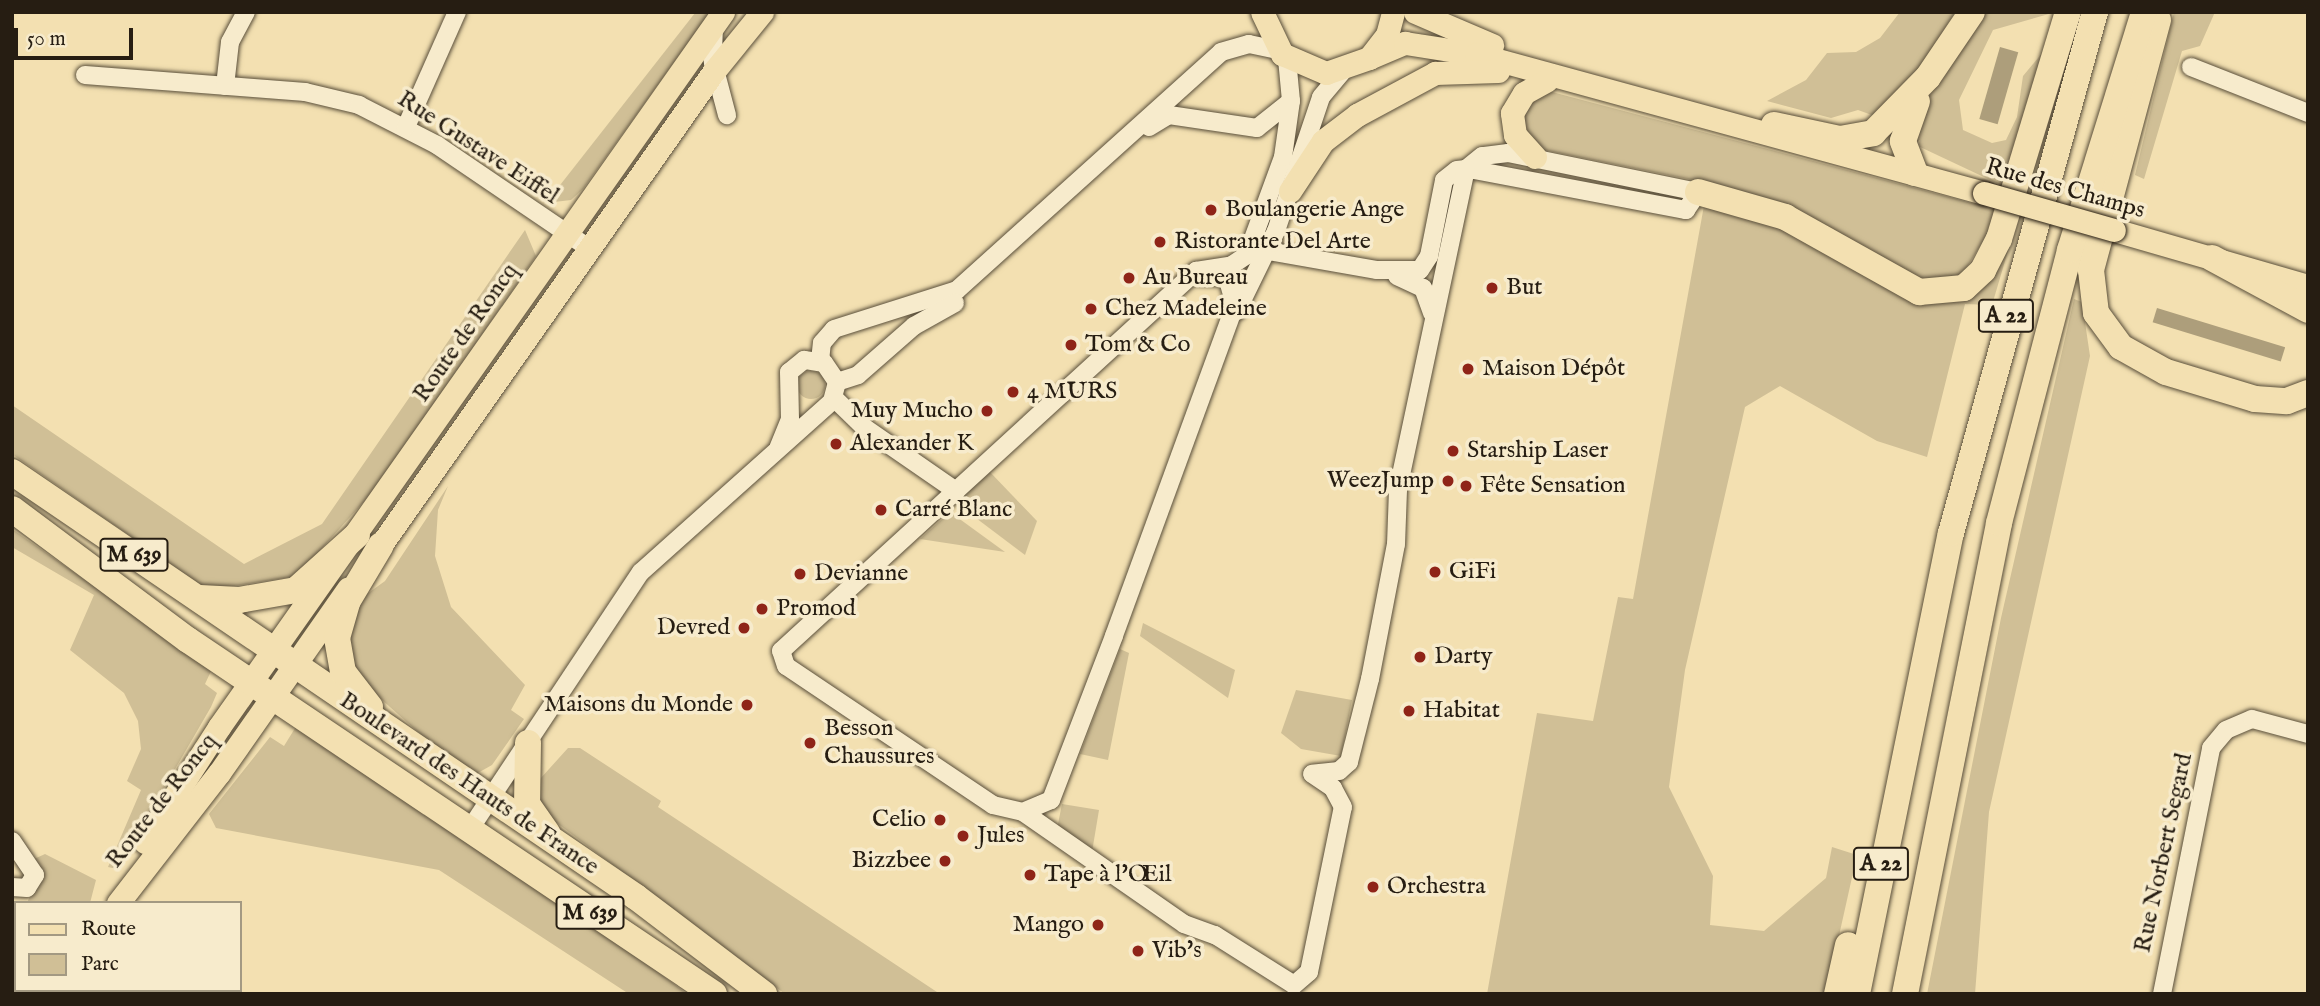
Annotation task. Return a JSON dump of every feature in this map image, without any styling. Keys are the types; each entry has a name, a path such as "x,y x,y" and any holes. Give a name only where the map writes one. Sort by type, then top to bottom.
{"highway":[{"path":"1774,125 1827,138 1867,135 1892,120 1928,77 1972,12"},
{"path":"1698,192 1786,217 1919,292 1964,288 1983,270 1999,239 2068,12"},
{"name":"A 22","path":"1857,994 1906,734 1989,378 2095,12"},
{"name":"A 22","path":"1905,994 1956,713 1999,523 2070,250 2144,12"},
{"path":"2160,12 2091,270 2096,313 2112,340 2166,372 2255,399 2287,401 2308,394"},
{"path":"1915,173 1903,141 1905,124 1928,77"},
{"path":"2212,258 2308,310"},
{"name":"Boulevard des Hauts de France","path":"12,471 199,597 273,673 468,832 714,994"},
{"name":"Boulevard des Hauts de France","path":"12,509 273,673 411,748 554,843 764,994"},
{"path":"199,597 239,600 296,590 357,535"},
{"path":"381,545 344,610 338,655 352,687 411,748"},
{"path":"1837,994 1877,811 1906,734"},
{"path":"528,743 527,804 554,843"},
{"path":"1912,994 1913,959"}],"main road":[{"name":"Route de Roncq","path":"107,901 273,673 381,545 714,71 762,12"},
{"path":"1369,58 1387,35 1393,12"},
{"name":"Rue des Champs","path":"1415,12 1508,51 1774,125 1808,143"},
{"path":"1260,16 1282,54 1310,70 1343,71"},
{"name":"Route de Roncq","path":"119,901 273,673 357,535 719,17"},
{"name":"Rue des Champs","path":"1343,71 1369,58 1413,43 1595,86 1808,143 2308,286"},
{"path":"1290,191 1330,134 1426,77 1478,69 1595,86"},
{"path":"1535,157 1515,135 1513,113 1524,93 1547,80"}],"street":[{"path":"225,86 230,42 246,12"},
{"path":"406,127 457,12"},
{"path":"719,17 714,71 727,115"},
{"path":"956,491 865,428 830,396 820,361 822,343 834,329 957,290 1221,52 1249,44 1282,54 1292,102 1279,172 1252,248 1238,263 1200,267 956,491 806,622 780,656 786,666 978,798 1024,812 1184,924 1215,935 1294,985 1309,972 1343,807 1333,788 1312,774 1339,771 1349,762 1396,544 1396,502 1432,314 1466,169"},
{"path":"2191,67 2308,113"},
{"path":"1227,330 1268,251 1321,97 1343,71"},
{"name":"Rue Gustave Eiffel","path":"85,75 331,97 406,127 590,249"},
{"path":"790,399 805,410 830,396 914,326 954,304 1162,117 1257,128 1292,102"},
{"path":"1377,270 1423,267 1444,180 1490,153 1535,157 1698,192 1686,210 1466,169"},
{"path":"1268,251 1377,270 1419,285 1432,314"},
{"path":"1024,812 1042,808 1053,795 1227,330 1236,298 1231,280 1208,272 1191,276"},
{"path":"778,448 790,419 791,369 820,361"},
{"path":"468,832 641,572 778,448 830,396"},
{"name":"Rue Norbert Segard","path":"2162,994 2211,748 2226,730 2252,719 2308,734"},
{"path":"12,841 35,875 27,888 12,887"}],"green space":[{"path":"710,12 583,189 571,200 546,203 695,13"},
{"path":"1900,12 1955,12 1903,96 1880,118 1858,110 1831,118 1767,101 1806,80 1827,53 1856,52 1880,38"},
{"path":"1984,12 2056,12 1993,30 1959,100 1963,130 1992,143 2006,140 2017,117 2023,76 2043,52 2003,186 1918,146 1920,140 1912,144 1920,110"},
{"path":"2174,12 2215,12 2200,46 2182,51 2144,179 2135,175"},
{"path":"1552,92 1994,209 1991,228 1964,272 1944,281 1919,279 1708,183 1534,148 1522,115 1536,98"},
{"path":"1705,200 1763,215 1924,302 2008,251 1992,305 1965,304 1927,457 1877,441 1780,386 1745,407 1685,670 1669,787 1713,876 1710,925 1764,931 1826,878 1832,847 1857,855 1826,994 1487,994 1537,713 1593,721 1618,597 1633,599"},
{"path":"525,230 536,256 377,487 297,576 208,590 12,454 12,405 244,564 322,524"},
{"path":"2074,299 2082,302 2090,356 1989,812 1975,994 1927,994 2001,618"},
{"path":"811,371 821,375 825,385 821,395 811,399 801,395 797,385 801,375"},
{"path":"989,471 1037,521 1025,555 956,503"},
{"path":"448,486 438,510 435,556 451,607 525,685 511,710 524,719 492,765 476,774 453,763 354,675 347,622 356,602 385,581"},
{"path":"950,512 1005,552 920,539"},
{"path":"12,529 212,669 205,684 217,693 211,707 117,869 108,867 141,790 127,781 141,749 138,721 124,693 70,650 94,595 12,547"},
{"path":"1143,623 1235,670 1228,698 1140,636"},
{"path":"1120,649 1129,653 1108,760 1080,754"},
{"path":"1296,690 1352,700 1341,756 1301,749 1281,733"},
{"path":"297,725 687,994 629,994 439,870 216,828 209,814 270,737 284,746"},
{"path":"568,748 580,748 661,801 658,807 940,994 785,994 553,820 541,805 540,779"},
{"path":"1062,804 1099,810 1092,852 1057,829"},
{"path":"45,854 96,880 91,901 28,901 38,877 34,859"}],"shaded area":[{"path":"2000,47 2018,52 1998,124 1979,119"},
{"path":"2157,308 2285,347 2281,362 2153,322"}],"place":[{"name":"Boulangerie Ange","path":"1211,210"},
{"name":"Ristorante Del Arte","path":"1160,242"},
{"name":"Au Bureau","path":"1129,278"},
{"name":"But","path":"1492,288"},
{"name":"Chez Madeleine","path":"1091,309"},
{"name":"Tom & Co","path":"1071,345"},
{"name":"Maison Dépôt","path":"1468,369"},
{"name":"4 MURS","path":"1013,392"},
{"name":"Muy Mucho","path":"987,411"},
{"name":"Alexander K","path":"836,444"},
{"name":"Starship Laser","path":"1453,451"},
{"name":"WeezJump","path":"1448,481"},
{"name":"Fête Sensation","path":"1466,486"},
{"name":"Carré Blanc","path":"881,510"},
{"name":"GiFi","path":"1435,572"},
{"name":"Devianne","path":"800,574"},
{"name":"Promod","path":"762,609"},
{"name":"Devred","path":"744,628"},
{"name":"Darty","path":"1420,657"},
{"name":"Maisons du Monde","path":"747,705"},
{"name":"Habitat","path":"1409,711"},
{"name":"Besson Chaussures","path":"810,743"},
{"name":"Celio","path":"940,820"},
{"name":"Jules","path":"963,836"},
{"name":"Bizzbee","path":"945,861"},
{"name":"Tape à l'Œil","path":"1030,875"},
{"name":"Orchestra","path":"1373,887"},
{"name":"Mango","path":"1098,925"},
{"name":"Vib's","path":"1138,951"}]}
